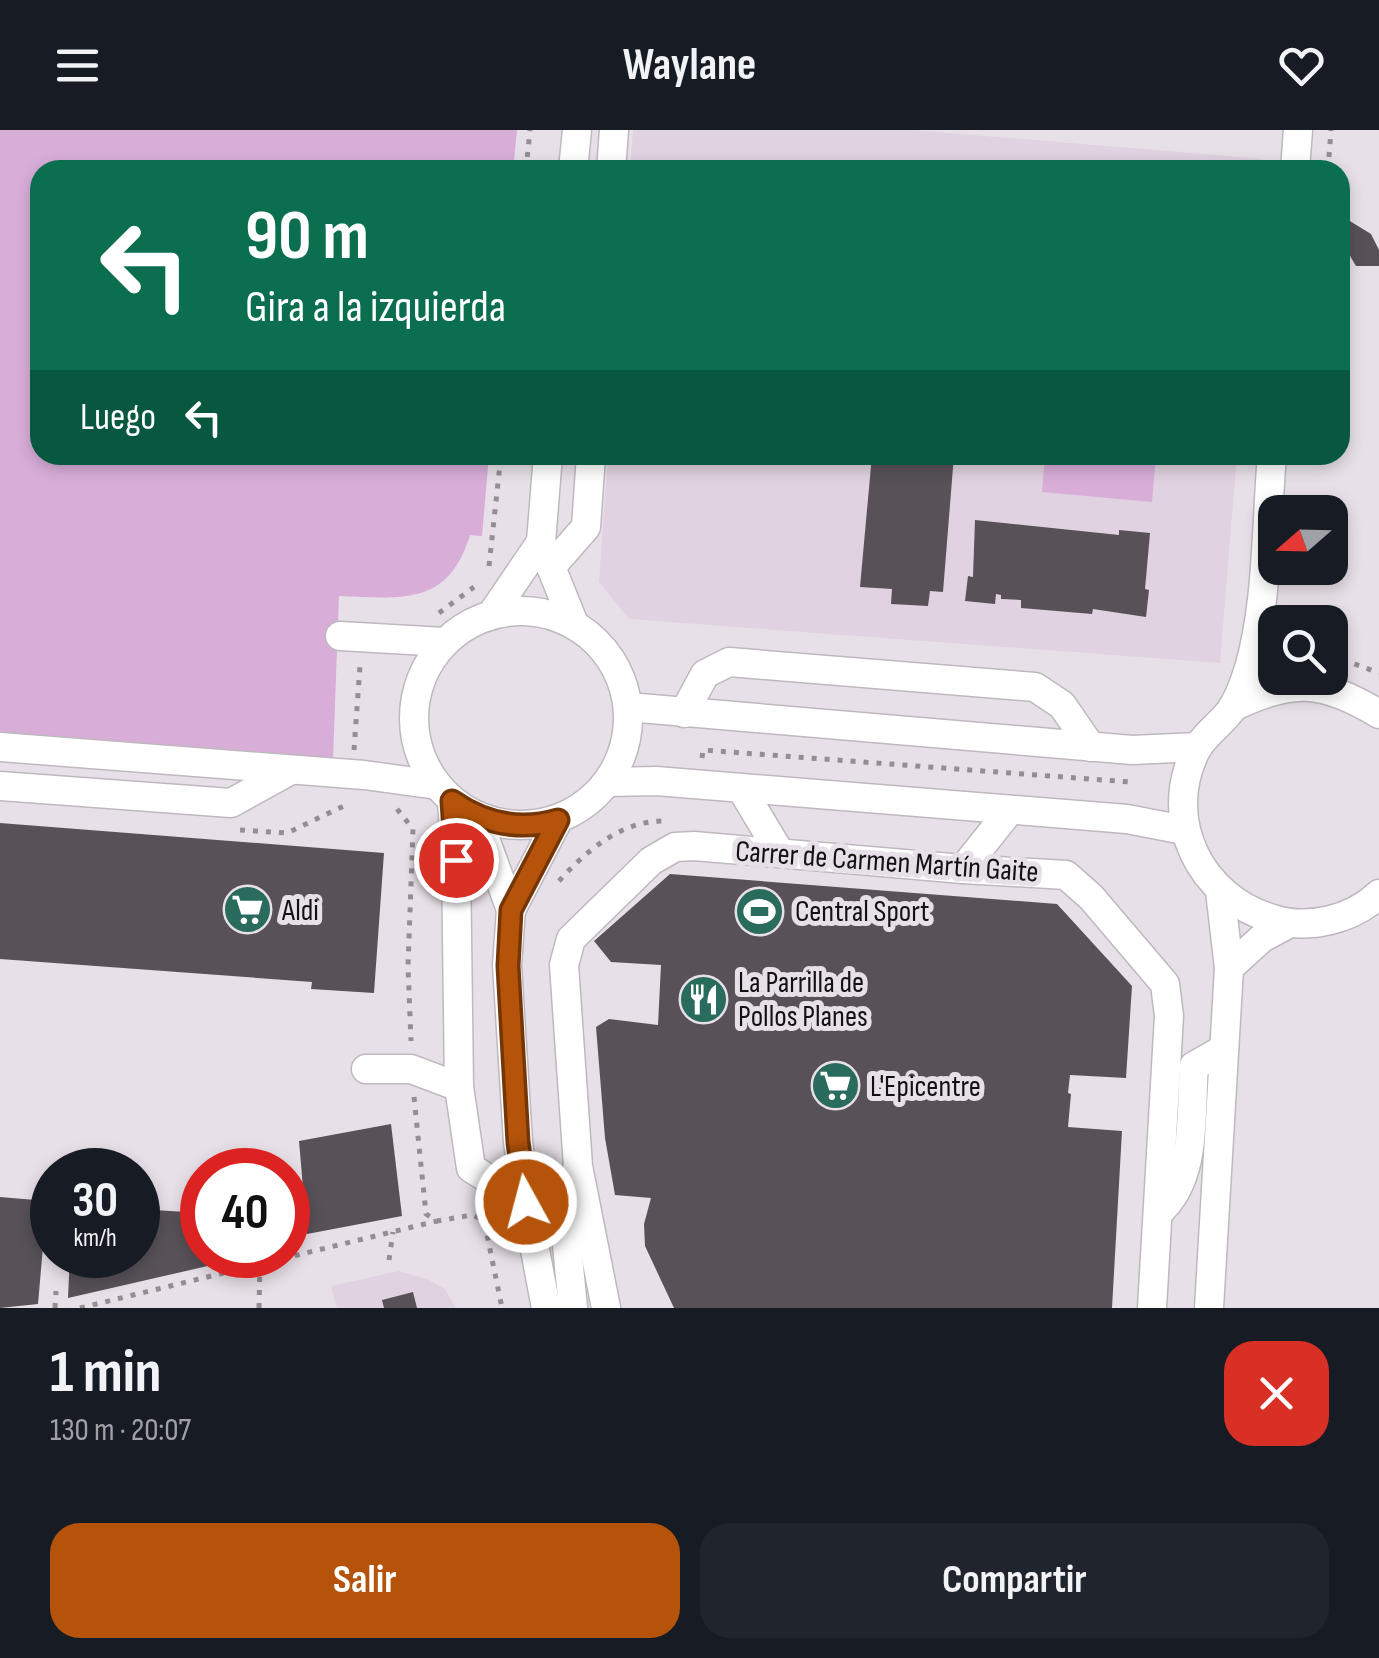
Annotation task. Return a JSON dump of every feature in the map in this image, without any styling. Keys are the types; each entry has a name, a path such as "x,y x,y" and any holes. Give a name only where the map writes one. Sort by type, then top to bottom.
{"street":[{"path":"574,160 576,130"},
{"path":"612,160 614,130"},
{"path":"1296,160 1298,130"},
{"path":"548,465 546,554 574,624"},
{"path":"492,614 546,554 586,527 590,465"},
{"path":"1260,605 1271,465"},
{"path":"534,611 574,624 608,654 619,672 628,706 627,741 620,762 609,782 582,808 558,820 512,826 477,817 445,793 424,765 415,737 418,686 430,661 444,642 466,625 492,614 534,611"},
{"path":"1258,626 1249,669 1233,707 1198,747 1186,776 1184,830 1200,867 1220,891 1251,913 1288,924 1330,922 1368,905 1379,894"},
{"path":"351,637 444,642"},
{"path":"684,713 706,674 730,662 1035,687 1062,705 1091,747"},
{"path":"1233,707 1258,695"},
{"path":"1346,695 1379,714"},
{"path":"628,706 1132,750 1198,747"},
{"path":"358,774 394,761 415,737"},
{"path":"0,747 358,774 445,793"},
{"path":"0,786 231,803 292,769"},
{"path":"609,782 741,788 1127,819 1184,830"},
{"path":"741,788 780,853"},
{"path":"445,793 460,1087 472,1168 526,1202"},
{"path":"963,870 1010,810"},
{"path":"477,817 511,910 508,966 518,1142 546,1308"},
{"path":"511,910 558,820"},
{"name":"Carrer de Carmen Martín Gaite","path":"578,1166 564,965 571,938 651,861 675,847 1066,875 1166,984 1169,1016 1152,1308"},
{"path":"1209,1308 1229,968 1220,891"},
{"path":"1229,968 1262,938 1288,924"},
{"path":"412,1068 460,1043"},
{"path":"1158,1213 1174,1199 1186,1175 1194,1066 1224,1049"},
{"path":"366,1069 412,1068 460,1087"},
{"path":"578,1166 606,1308"},
{"path":"572,1308 564,1214 578,1166"},
{"path":"599,1277 626,1308"}],"path":[{"path":"527,160 530,130"},
{"path":"1329,160 1331,130"},
{"path":"487,573 500,465"},
{"path":"424,617 440,613 476,585"},
{"path":"351,637 358,774 350,804 366,805"},
{"path":"1348,662 1379,673"},
{"path":"1127,819 1132,750"},
{"path":"382,807 398,809 414,828 408,966 412,1068 426,1214 437,1220"},
{"path":"553,894 582,855 607,839 656,821 669,822"},
{"path":"310,1252 472,1215 484,1220 502,1308"},
{"path":"389,1260 393,1232"},
{"path":"80,1308 206,1278"},
{"path":"259,1308 260,1278"},
{"path":"55,1308 56,1292"}],"shaded area":[{"path":"0,130 517,130 514,160 30,160 30,465 488,465 482,536 470,535 449,575 435,586 402,597 339,596 333,759 0,732"},
{"path":"633,130 913,130 1263,159 1263,160 631,160"},
{"path":"607,465 1236,465 1220,663 629,619 599,582"},
{"path":"1044,465 1155,465 1152,502 1042,492"},
{"path":"399,1271 445,1289 456,1308 337,1308 331,1286"}],"building":[{"path":"1350,221 1371,234 1379,250 1379,266 1356,266 1350,256"},
{"path":"871,465 953,465 943,592 930,591 928,606 891,604 892,589 860,587"},
{"path":"975,520 1119,535 1119,530 1150,533 1146,617 1093,609 1092,614 1021,608 1021,600 1001,599 996,594 995,604 965,601 968,576 973,577"},
{"name":"Aldi","path":"0,823 384,853 374,993 311,989 312,982 0,959"},
{"name":"L'Epicentre","path":"670,874 1057,904 1132,986 1126,1078 1070,1075 1068,1093 1068,1127 1122,1131 1112,1308 674,1308 645,1246 644,1224 651,1198 615,1195 605,1138 596,1027 609,1019 658,1025 661,965 611,962 594,941"},
{"path":"391,1124 402,1216 310,1233 310,1148 300,1148 299,1141"},
{"path":"0,1197 30,1200 30,1278 40,1278 38,1304 0,1308"},
{"path":"160,1210 180,1212 180,1272 160,1277"},
{"path":"69,1278 155,1278 68,1298"},
{"path":"413,1292 417,1308 384,1308 382,1300"}],"place":[{"name":"Aldi","path":"247,910"},
{"name":"Central Sport","path":"760,911"},
{"name":"La Parrilla de Pollos Planes","path":"703,999"},
{"name":"L'Epicentre","path":"835,1086"}],"route":[{"path":"456,860 452,801 477,817 512,826 558,820 511,910 508,966 518,1142 526,1202"}]}
